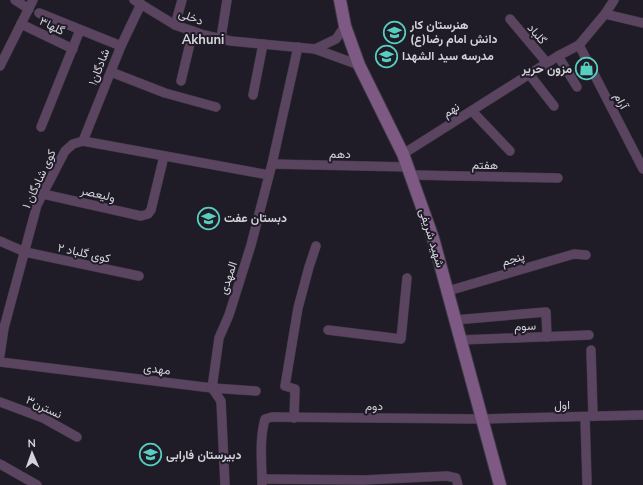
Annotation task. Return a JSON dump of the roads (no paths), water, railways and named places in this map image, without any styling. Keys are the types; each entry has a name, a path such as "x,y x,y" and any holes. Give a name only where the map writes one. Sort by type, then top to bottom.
{"main road":[{"name":"شهید شریفی","path":"340,0 345,26 359,65 403,154 433,238 500,485"}],"street":[{"path":"15,0 29,9"},
{"path":"0,66 3,52 21,24 33,0"},
{"path":"175,25 182,0"},
{"path":"221,38 228,0"},
{"path":"579,45 605,14 614,0"},
{"name":"دخلی","path":"138,2 175,25 204,35 231,41 315,49 359,65"},
{"name":"شادگان۱","path":"83,141 138,2"},
{"path":"39,13 121,46"},
{"path":"605,14 643,23"},
{"name":"گلباد","path":"510,19 547,63"},
{"name":"گلها۳","path":"21,24 72,49"},
{"path":"315,49 336,40 345,26"},
{"path":"41,126 80,30"},
{"path":"181,81 193,31"},
{"path":"253,95 263,44"},
{"name":"نهم","path":"403,154 558,56 579,45"},
{"name":"آرام","path":"579,45 643,169"},
{"name":"المهدی","path":"212,388 219,338 229,315 251,244 272,164 298,47"},
{"path":"558,56 577,87"},
{"path":"110,72 165,93 216,107"},
{"path":"529,74 554,106"},
{"path":"472,110 510,151"},
{"path":"83,141 269,175"},
{"name":"کوی شادگان ۱","path":"0,355 2,327 25,252 37,205 65,151 73,144 83,141"},
{"name":"ولیعصر","path":"43,194 142,216 148,214 152,210 164,156"},
{"name":"دهم","path":"272,164 410,171"},
{"name":"هفتم","path":"410,171 558,178"},
{"name":"کوی گلباد ۲","path":"0,241 25,252 139,276"},
{"path":"294,418 295,389 285,386 298,308 316,246"},
{"name":"پنجم","path":"448,291 574,254 586,255"},
{"path":"328,330 401,339 407,278"},
{"path":"455,320 546,312 547,337"},
{"name":"سوم","path":"461,340 589,335"},
{"path":"587,483 591,350"},
{"name":"مهدی","path":"0,362 212,388 256,391"},
{"path":"212,388 221,401 225,485"},
{"name":"نسترن۳","path":"0,402 42,418 77,437"},
{"name":"اول","path":"482,419 643,415"},
{"name":"دوم","path":"262,482 261,446 265,419 272,417 482,419"},
{"path":"0,464 37,485"},
{"path":"262,482 364,482 447,476 456,478 458,485"}],"place":[{"name":"هنرستان کار دانش امام رضا(ع)","path":"395,32"},
{"name":"مدرسه سید الشهدا","path":"387,56"},
{"name":"مزون حریر","path":"587,69"},
{"name":"دبستان عفت","path":"209,218"},
{"name":"دبیرستان فارابی","path":"151,455"}],"district":[{"name":"Akhuni","path":"203,39"}]}
